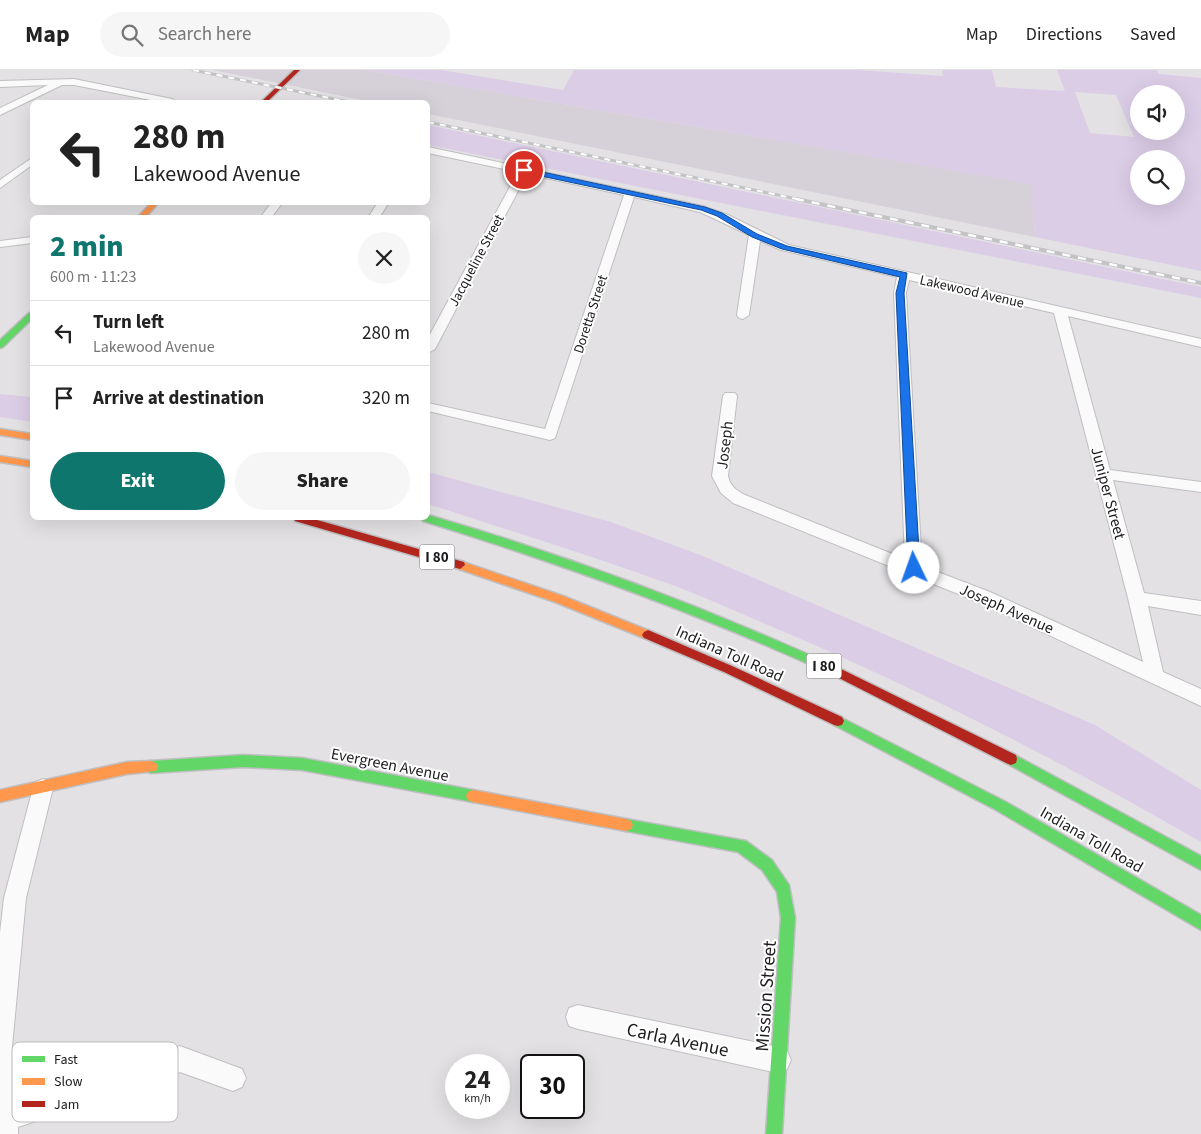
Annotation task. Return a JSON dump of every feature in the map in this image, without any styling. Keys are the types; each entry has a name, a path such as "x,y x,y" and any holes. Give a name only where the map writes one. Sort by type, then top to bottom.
{"main road":[{"path":"266,100 297,70"},
{"path":"143,215 153,205"},
{"path":"0,345 30,318"},
{"path":"0,432 30,437"},
{"path":"0,458 30,464"},
{"name":"Indiana Toll Road","path":"430,519 506,541 589,569 685,605 776,644 981,742 1097,804 1201,863"},
{"name":"Indiana Toll Road","path":"306,520 413,549 573,604 760,683 855,729 971,789 1201,923"},
{"name":"Evergreen Avenue","path":"0,796 127,768 243,761 302,764 740,846 767,865"},
{"name":"Mission Street","path":"767,865 784,890 788,918 774,1134"}],"street":[{"path":"0,112 63,82"},
{"path":"0,84 63,82 146,100"},
{"name":"Lakewood Avenue","path":"430,150 703,208 720,214 754,235 785,248 1201,343"},
{"path":"0,185 30,162"},
{"name":"Jacqueline Street","path":"430,346 524,170"},
{"name":"Doretta Street","path":"430,407 550,435 630,192"},
{"path":"267,215 276,205"},
{"path":"743,316 754,235"},
{"path":"0,244 30,240"},
{"path":"904,275 900,293 914,568"},
{"name":"Juniper Street","path":"1060,311 1137,598 1155,676"},
{"name":"Joseph","path":"727,492 721,484 720,476 730,396"},
{"path":"1104,474 1201,486"},
{"name":"Joseph Avenue","path":"727,492 739,499 1002,605 1201,698"},
{"path":"1137,598 1201,608"},
{"path":"6,1126 0,1047 15,898 43,788"},
{"name":"Carla Avenue","path":"578,1017 778,1060"},
{"path":"178,1060 233,1078"}],"shaded area":[{"path":"213,70 365,70 1032,184 1035,237 430,114 430,100 362,100"},
{"path":"365,70 441,70 563,90 574,70 858,70 943,76 942,70 992,70 996,87 1065,91 1057,70 1157,70 1159,74 1201,78 1201,271 1035,237 1031,184"},
{"path":"430,125 1201,287 1201,298 430,145"},
{"path":"0,394 30,397 30,422 0,417"},
{"path":"430,473 611,522 703,556 1095,725 1201,790 1201,842 1042,754 879,674 678,587 430,505"}],"railway":[{"path":"193,70 339,100"},
{"path":"430,122 802,200"},
{"path":"796,199 1201,283"}],"traffic: fast":[{"path":"0,345 30,317"},
{"path":"430,519 585,569 637,588 740,629 841,674"},
{"path":"838,721 1001,806 1201,923"},
{"path":"1011,759 1201,863"},
{"path":"151,767 243,761 302,764 473,796"},
{"path":"626,825 741,846 767,865 784,890 788,918 774,1134"}],"traffic: slow":[{"path":"143,215 153,205"},
{"path":"0,432 30,437"},
{"path":"0,459 30,464"},
{"path":"460,565 559,599 648,635"},
{"path":"0,796 127,768 151,767"},
{"path":"473,796 626,825"}],"traffic: jam":[{"path":"266,100 297,70"},
{"path":"306,520 460,565"},
{"path":"648,635 728,669 838,721"},
{"path":"841,674 1011,759"}],"route":[{"path":"524,170 703,208 720,214 768,242 785,248 904,275 900,293 914,568"}]}
